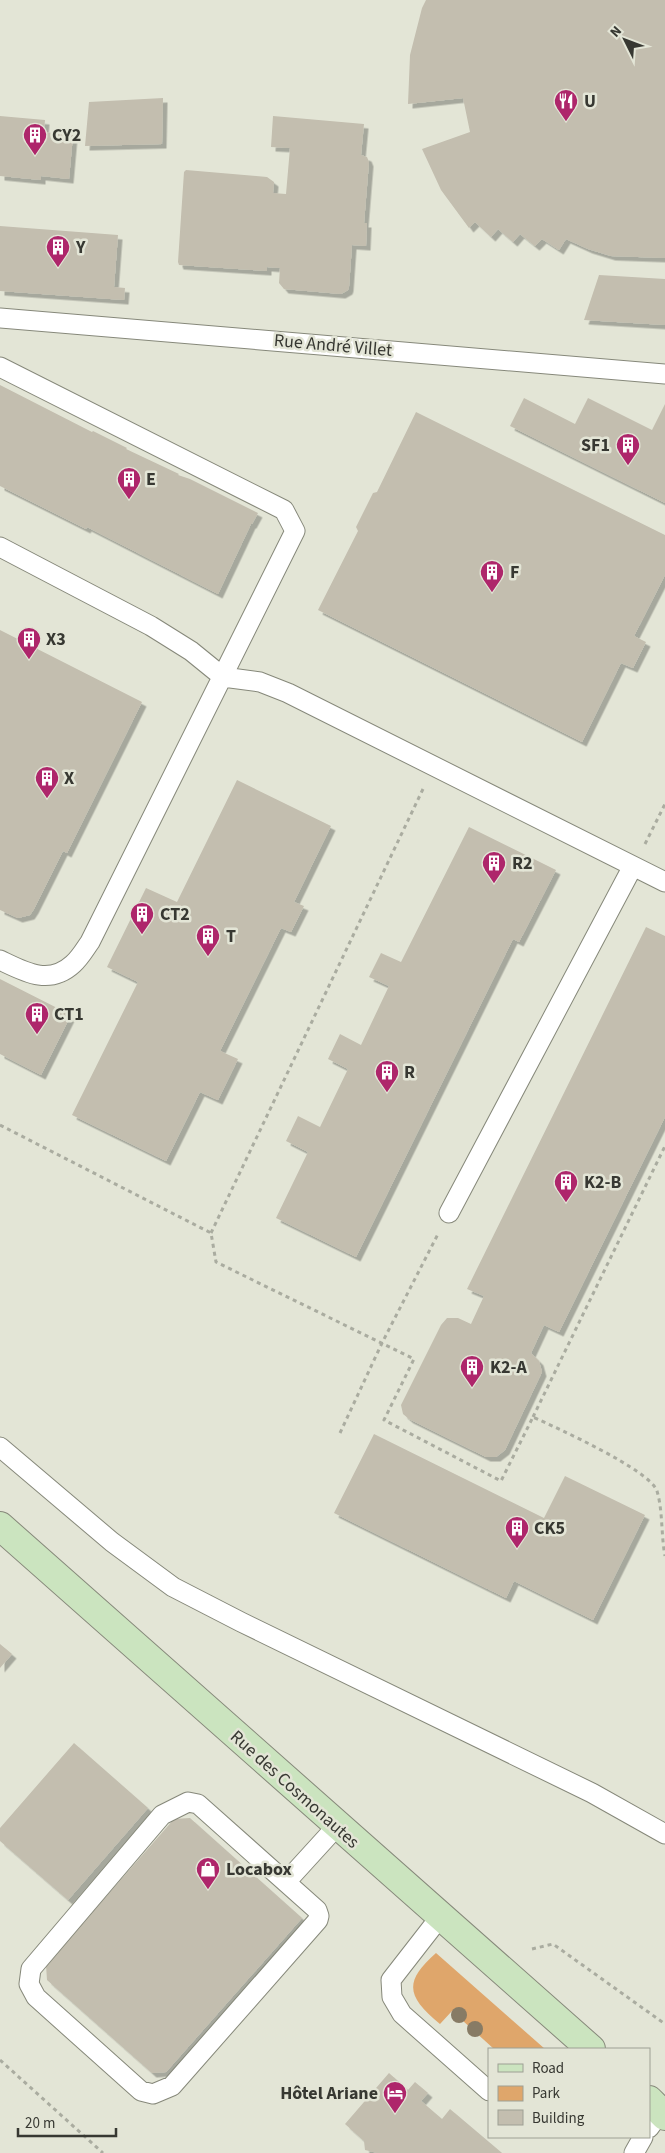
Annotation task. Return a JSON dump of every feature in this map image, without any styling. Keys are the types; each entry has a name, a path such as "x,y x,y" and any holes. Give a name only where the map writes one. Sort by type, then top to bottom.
{"main road":[{"name":"Rue des Cosmonautes","path":"0,1526 590,2048"}],"lane":[{"name":"Rue André Villet","path":"0,318 665,374"},
{"path":"0,367 284,510 295,531 90,942 74,964 55,976 30,975 0,960"},
{"path":"0,547 151,626 191,650 222,677 260,682 288,693 665,882"},
{"path":"449,1213 634,866"},
{"path":"0,1447 112,1542 173,1587 592,1793 665,1834"},
{"path":"188,1802 198,1804 286,1882 317,1910 318,1920 172,2086 164,2091 153,2094 142,2091 36,1997 28,1984 30,1969 162,1815 175,1807 188,1802"},
{"path":"286,1882 337,1826"},
{"path":"440,1917 391,1980 392,1997 402,2014 488,2090"},
{"path":"634,2153 642,2138"}],"path":[{"path":"434,765 212,1233 216,1262 414,1359 384,1420 502,1481 665,1146"},
{"path":"634,866 665,804"},
{"path":"0,1125 212,1233"},
{"path":"340,1433 382,1343 449,1213"},
{"path":"533,1417 593,1446 652,1482 657,1492 665,1556"},
{"path":"532,1949 553,1944 665,2024"},
{"path":"0,2060 103,2153"}],"green space":[{"path":"436,1953 544,2048 493,2048 452,2011 440,2024 421,2006 413,1989 414,1981 425,1963"}],"building":[{"name":"U","path":"426,0 665,0 665,258 611,256 588,249 566,239 559,250 542,239 535,246 520,234 513,242 498,229 491,237 475,222 469,228 441,190 422,149 470,132 463,98 408,104 410,55 422,8"},
{"path":"163,98 162,144 85,146 89,102"},
{"name":"CY2","path":"0,116 45,120 44,132 73,135 69,179 41,176 41,180 0,176"},
{"path":"273,116 364,124 361,155 367,157 369,162 364,223 367,223 366,246 352,245 349,287 348,290 341,294 284,289 279,283 280,268 267,267 267,271 179,265 184,172 186,170 267,177 274,182 273,193 286,194 290,148 271,147"},
{"name":"Y","path":"0,226 118,235 114,287 125,288 124,300 0,291"},
{"path":"599,275 665,279 665,325 584,320"},
{"name":"E","path":"0,385 178,475 190,479 258,513 218,594 87,527 86,529 0,486"},
{"name":"SF1","path":"524,398 575,424 588,398 652,430 665,404 665,503 510,426"},
{"name":"F","path":"416,412 665,535 665,575 634,636 646,642 633,668 621,663 582,742 318,610 358,531 356,527 373,493 377,492"},
{"name":"X","path":"0,630 142,702 67,853 63,851 30,915 18,918 0,910"},
{"name":"T","path":"237,780 331,826 294,902 304,906 291,932 281,928 220,1051 238,1059 218,1100 200,1092 166,1161 72,1115 138,982 107,967 146,888 177,902"},
{"name":"R","path":"469,827 556,870 519,942 513,939 356,1257 276,1218 308,1152 286,1141 298,1116 320,1127 348,1069 328,1059 340,1034 361,1045 389,986 369,977 381,953 401,962"},
{"name":"K2-B","path":"646,927 665,936 665,1117 559,1332 544,1325 531,1353 539,1361 542,1372 505,1450 496,1457 486,1457 409,1419 403,1414 401,1405 441,1325 447,1318 458,1318 471,1324 484,1296 467,1289"},
{"name":"CT1","path":"0,979 71,1015 41,1075 0,1054"},
{"name":"CK5","path":"374,1434 544,1518 565,1476 645,1515 593,1620 514,1581 506,1598 334,1513"},
{"path":"0,1644 12,1654 0,1668"},
{"path":"74,1743 148,1808 68,1900 0,1841 0,1828"},
{"path":"190,1818 302,1918 166,2072 152,2073 47,1980 46,1965 174,1819"},
{"name":"Hôtel Ariane","path":"389,2073 408,2090 415,2082 428,2093 421,2101 442,2119 450,2109 502,2153 378,2153 365,2150 364,2141 345,2124"}],"place":[{"name":"U","path":"566,122"},
{"name":"CY2","path":"35,156"},
{"name":"Y","path":"58,268"},
{"name":"SF1","path":"628,466"},
{"name":"E","path":"129,500"},
{"name":"F","path":"492,593"},
{"name":"X3","path":"29,660"},
{"name":"X","path":"47,799"},
{"name":"R2","path":"494,884"},
{"name":"CT2","path":"142,935"},
{"name":"T","path":"208,957"},
{"name":"CT1","path":"37,1035"},
{"name":"R","path":"387,1093"},
{"name":"K2-B","path":"566,1203"},
{"name":"K2-A","path":"472,1388"},
{"name":"CK5","path":"517,1549"},
{"name":"Locabox","path":"208,1890"},
{"name":"Hôtel Ariane","path":"395,2114"}]}
